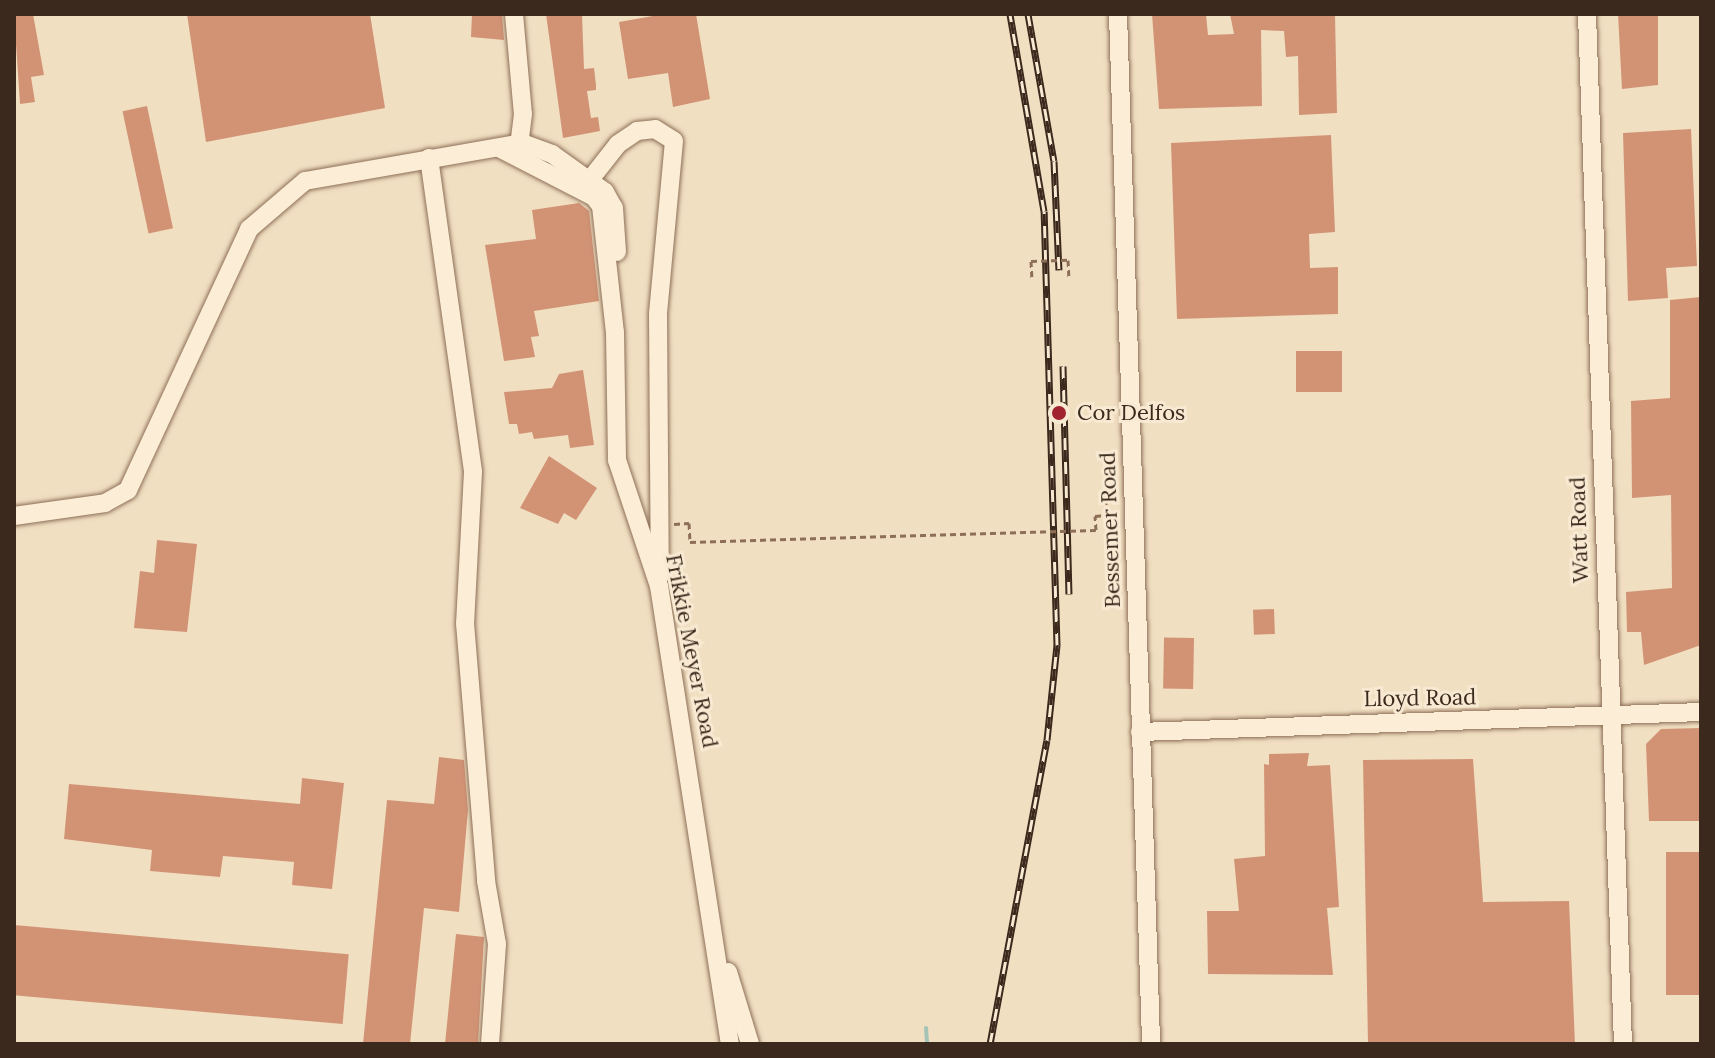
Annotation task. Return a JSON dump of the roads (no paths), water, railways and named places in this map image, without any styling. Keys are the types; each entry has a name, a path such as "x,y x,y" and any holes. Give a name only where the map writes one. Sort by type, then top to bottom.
{"street":[{"path":"514,14 519,150"},
{"name":"Bessemer Road","path":"1118,14 1151,1044"},
{"name":"Watt Road","path":"1587,14 1609,717 1623,1044"},
{"path":"14,516 105,503 128,490 249,229 281,198 305,181 499,148 519,150 586,185 618,144 637,131 655,129 674,141 658,314 663,548 659,586"},
{"path":"429,158 473,472 464,611 486,881 497,944 490,1044"},
{"name":"Frikkie Meyer Road","path":"586,185 601,206 615,332 617,460 659,586 717,935 730,1044"},
{"name":"Lloyd Road","path":"1140,732 1701,712"},
{"name":"Frikkie Meyer Road","path":"717,935 750,1044"}],"waterway":[{"path":"926,1028 927,1044"}],"railway":[{"path":"990,1044 1047,740 1057,645 1044,211 1010,14"},
{"path":"1028,14 1054,161 1059,270"},
{"path":"1063,366 1069,594"}],"place":[{"name":"Cor Delfos","path":"1059,413"}]}
